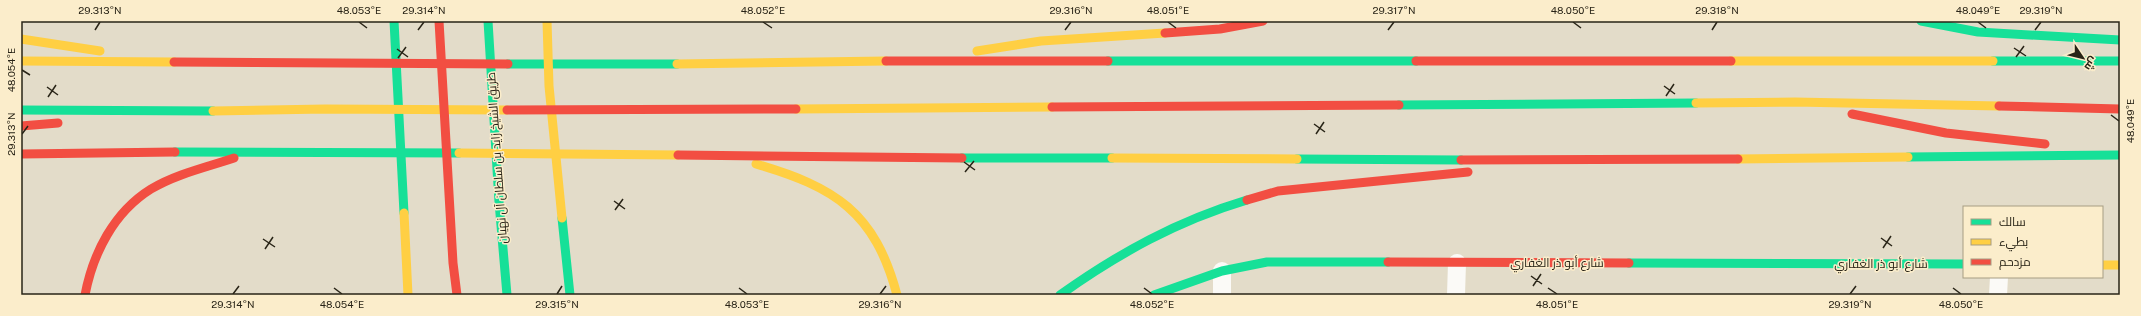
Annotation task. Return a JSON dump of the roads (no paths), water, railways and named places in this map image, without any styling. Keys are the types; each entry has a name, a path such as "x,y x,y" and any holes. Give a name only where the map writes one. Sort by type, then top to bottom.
{"main road":[{"path":"394,21 408,295"},
{"path":"439,21 453,263 457,295"},
{"name":"طريق الشيخ زايد بن سلطان آل نهيان","path":"488,21 498,202 507,295"},
{"path":"547,21 549,86 570,295"},
{"path":"907,61 1041,41 1202,31 1264,21"},
{"path":"1922,21 1978,32 2120,40"},
{"path":"21,39 49,42 152,61"},
{"path":"21,61 635,65 907,61 2120,60"},
{"path":"1795,102 1946,133 2120,153"},
{"path":"21,110 181,112 325,109 629,110 1795,102 2120,109"},
{"path":"89,120 181,112"},
{"path":"21,126 67,122"},
{"path":"21,154 253,151 626,156 714,154 820,157 1587,160 2120,153"},
{"path":"85,295 98,252 112,229 140,199 167,181 253,151"},
{"path":"714,154 799,176 813,182 841,201 863,222 878,243 890,270 897,295"},
{"path":"1492,170 1587,160"},
{"path":"1060,295 1101,266 1159,233 1210,211 1278,191 1476,171"},
{"name":"شارع أبو ذر الغفاري","path":"1154,295 1222,271 1267,262 1963,264"},
{"path":"2103,265 2120,265"},
{"path":"403,295 406,271"}],"street":[{"path":"1456,295 1457,262"},
{"path":"1222,271 1222,295"},
{"path":"1998,295 1999,278"}]}
